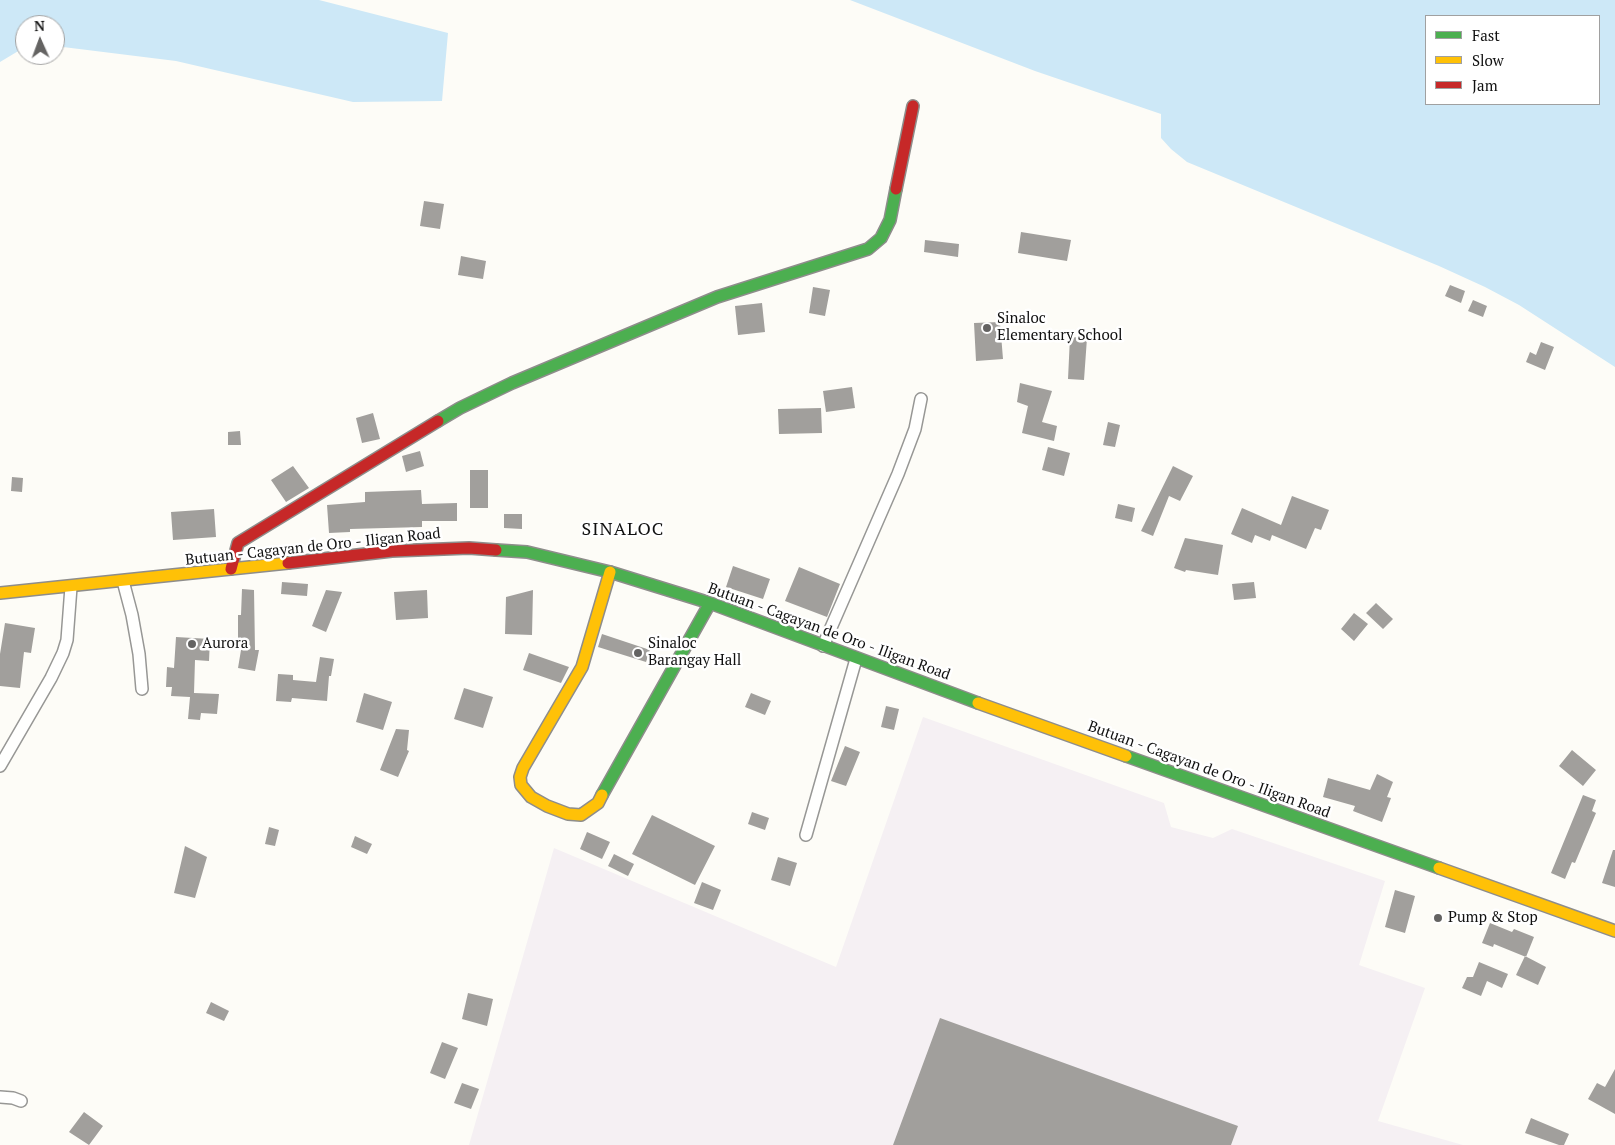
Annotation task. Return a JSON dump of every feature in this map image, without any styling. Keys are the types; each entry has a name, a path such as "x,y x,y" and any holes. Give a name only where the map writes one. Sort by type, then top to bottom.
{"main road":[{"path":"231,569 238,543 460,408 547,368 717,297 868,249 881,238 890,220 913,106"},
{"name":"Butuan - Cagayan de Oro - Iligan Road","path":"0,593 71,587 392,551 469,548 527,552 610,572 710,603 856,659 1615,931"},
{"path":"610,572 582,667 523,768 520,777 521,785 531,796 546,806 568,814 581,815 598,803 710,603"}],"street":[{"path":"823,646 898,474 915,429 922,399"},
{"path":"123,581 138,647 142,689"},
{"path":"0,766 51,678 63,652 67,640 71,587"},
{"path":"806,835 856,659"},
{"path":"0,1097 21,1101"}],"shaded area":[{"path":"923,717 1164,803 1171,827 1213,838 1232,829 1385,881 1359,965 1425,988 1378,1121 1463,1145 469,1145 554,848 836,967"}],"water":[{"path":"0,0 319,0 448,33 442,101 353,102 176,61 65,47 65,15 15,15 15,53 0,62"},
{"path":"850,0 1615,0 1615,367 1519,305 1485,287 1439,266 1187,162 1161,138 1161,114 1035,71"}],"building":[{"path":"424,201 444,204 440,229 420,226"},
{"path":"1021,232 1071,240 1067,261 1018,253"},
{"path":"925,240 959,244 958,257 924,252"},
{"path":"461,256 486,261 483,279 458,275"},
{"path":"1450,285 1465,291 1461,303 1445,296"},
{"path":"813,287 830,290 825,316 809,313"},
{"path":"1473,300 1487,306 1483,317 1468,311"},
{"path":"762,303 765,332 738,335 735,306"},
{"path":"1000,322 1003,359 976,361 974,323"},
{"path":"1070,337 1087,338 1084,380 1068,379"},
{"path":"1541,342 1554,347 1545,370 1526,362 1530,352 1536,355"},
{"path":"1020,383 1052,391 1042,422 1057,426 1054,441 1022,433 1028,406 1017,402"},
{"path":"852,387 855,408 826,412 823,391"},
{"path":"821,408 822,433 779,434 778,409"},
{"path":"373,413 380,439 362,443 356,418"},
{"path":"1108,422 1120,425 1115,447 1103,445"},
{"path":"240,431 241,445 228,445 228,432"},
{"path":"1048,447 1070,453 1064,476 1042,470"},
{"path":"420,451 424,466 406,472 402,456"},
{"path":"293,466 309,488 286,502 271,480"},
{"path":"1173,466 1193,476 1180,501 1169,496 1153,536 1141,531"},
{"path":"470,470 488,470 488,508 470,508"},
{"path":"12,477 23,478 22,492 11,491"},
{"path":"421,490 422,504 457,503 457,521 422,521 422,527 350,529 350,532 329,533 327,505 365,502 365,492"},
{"path":"1292,496 1329,510 1321,530 1315,528 1306,549 1272,535 1270,541 1255,535 1252,543 1231,534 1242,508 1281,525"},
{"path":"1118,504 1135,508 1132,522 1115,518"},
{"path":"214,509 216,537 173,540 171,512"},
{"path":"504,514 522,514 522,529 504,528"},
{"path":"1185,538 1223,545 1218,575 1186,570 1185,572 1174,568"},
{"path":"733,566 770,579 763,599 726,587"},
{"path":"799,567 840,584 827,617 785,601"},
{"path":"282,582 308,584 307,596 281,594"},
{"path":"1254,582 1256,598 1234,600 1232,584"},
{"path":"242,589 254,590 255,650 259,650 255,671 238,668 242,644 238,644 238,615 241,615"},
{"path":"326,590 342,592 326,632 312,626"},
{"path":"427,590 428,618 396,620 394,592"},
{"path":"533,590 532,635 505,634 506,597"},
{"path":"1376,603 1393,619 1383,629 1366,613"},
{"path":"1354,613 1368,624 1354,641 1341,629"},
{"path":"5,623 35,628 31,653 24,652 20,688 0,686 0,654"},
{"path":"602,634 650,650 646,662 598,647"},
{"path":"176,637 210,639 209,661 195,660 194,693 219,694 217,714 201,713 200,720 188,719 190,697 171,696 172,687 166,687 167,667 174,668"},
{"path":"529,653 569,667 561,683 523,670"},
{"path":"320,657 334,659 331,676 329,676 327,701 292,698 291,702 276,701 278,674 293,675 293,680 316,682"},
{"path":"464,688 493,697 483,728 454,719"},
{"path":"364,693 392,702 383,730 356,722"},
{"path":"751,693 771,701 765,715 745,707"},
{"path":"886,706 899,709 894,730 881,727"},
{"path":"396,729 409,730 407,750 409,751 398,777 380,770"},
{"path":"845,746 860,752 846,786 831,781"},
{"path":"1572,750 1596,770 1583,786 1559,766"},
{"path":"1377,774 1393,782 1387,797 1391,798 1382,822 1353,811 1355,806 1323,797 1328,778 1370,790"},
{"path":"1583,795 1596,800 1592,811 1596,813 1575,863 1572,862 1565,879 1551,873"},
{"path":"752,812 769,818 765,830 748,824"},
{"path":"652,815 715,846 695,885 632,854"},
{"path":"269,827 279,830 275,846 265,844"},
{"path":"587,832 610,842 602,859 580,849"},
{"path":"355,836 372,844 367,854 351,847"},
{"path":"185,846 207,857 195,898 174,893"},
{"path":"1613,850 1615,850 1615,887 1602,883"},
{"path":"614,854 634,864 628,876 608,866"},
{"path":"778,857 797,863 790,886 771,880"},
{"path":"702,882 721,890 713,910 694,903"},
{"path":"1395,890 1415,896 1405,933 1385,927"},
{"path":"1490,923 1512,932 1514,929 1534,937 1526,957 1494,944 1493,947 1482,943"},
{"path":"1525,956 1546,967 1538,985 1516,975"},
{"path":"1479,962 1508,974 1502,988 1487,981 1481,996 1462,988 1467,977 1473,977"},
{"path":"468,993 493,999 487,1026 462,1019"},
{"path":"211,1002 229,1011 224,1021 206,1013"},
{"path":"940,1018 1238,1126 1231,1145 893,1145"},
{"path":"442,1042 458,1048 445,1079 430,1073"},
{"path":"1615,1069 1615,1114 1588,1099 1597,1083 1605,1087"},
{"path":"462,1083 479,1089 471,1109 454,1103"},
{"path":"84,1112 103,1126 89,1145 69,1132"},
{"path":"1531,1118 1569,1134 1564,1145 1525,1133"}],"traffic: fast":[{"path":"438,421 460,408 512,383 717,297 868,249 881,238 890,220 896,189"},
{"path":"496,550 527,552 610,572 710,603 978,703"},
{"path":"602,795 710,603"},
{"path":"1126,756 1439,868"}],"traffic: slow":[{"path":"0,593 288,563"},
{"path":"602,795 598,803 581,815 568,814 531,797 521,785 520,777 523,768 582,667 610,572"},
{"path":"978,703 1126,756"},
{"path":"1439,868 1615,931"}],"traffic: jam":[{"path":"896,189 913,106"},
{"path":"231,569 238,543 438,421"},
{"path":"288,563 392,551 469,548 496,550"}],"place":[{"name":"Sinaloc Elementary School","path":"987,328"},
{"name":"Aurora","path":"192,644"},
{"name":"Sinaloc Barangay Hall","path":"638,653"},
{"name":"Pump & Stop","path":"1438,918"}],"district":[{"name":"SINALOC","path":"623,530"}]}
